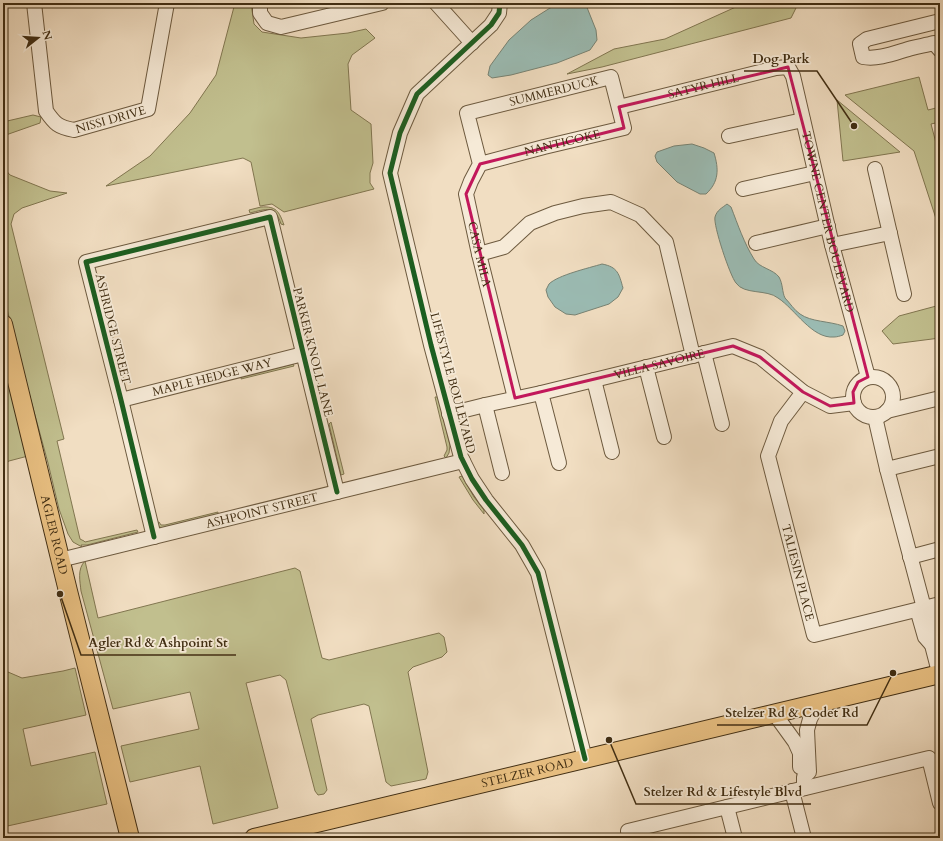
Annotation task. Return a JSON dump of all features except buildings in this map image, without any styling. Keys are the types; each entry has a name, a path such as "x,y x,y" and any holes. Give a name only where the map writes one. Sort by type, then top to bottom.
{"main road":[{"name":"AGLER ROAD","path":"3,324 60,560 130,838"},
{"name":"STELZER ROAD","path":"254,838 774,713 940,675"}],"street":[{"name":"NISSI DRIVE","path":"34,3 46,111 54,122 62,128 74,130 148,109 167,3"},
{"path":"260,3 260,13 267,23 281,27 382,3"},
{"path":"436,3 472,43"},
{"name":"LIFESTYLE BOULEVARD","path":"500,3 500,13 491,25 417,94 400,133 390,173 431,345 461,457 472,479 486,500 522,545 538,573 585,759"},
{"path":"940,21 867,39 860,44 863,57 871,58 934,43 940,50"},
{"name":"SATYR HILL","path":"619,107 776,68 788,67"},
{"name":"TOWNE CENTER BOULEVARD","path":"788,67 793,76 832,246 868,377"},
{"name":"SUMMERDUCK","path":"480,164 467,113 611,77 619,107"},
{"name":"NANTICOKE","path":"480,164 624,128 619,107"},
{"path":"729,136 803,120"},
{"name":"CASA MILA","path":"480,164 466,194 515,398"},
{"path":"875,169 904,294"},
{"path":"743,189 815,173"},
{"path":"480,254 504,247 530,223 583,206 611,202 640,215 666,242 699,354 722,424"},
{"name":"PARKER KNOLL LANE","path":"270,217 337,492"},
{"name":"ASHRIDGE STREET","path":"154,537 86,262 270,217"},
{"path":"756,243 828,226"},
{"path":"832,246 890,233"},
{"name":"VILLA SAVOIRE","path":"449,414 733,346 760,357 803,392 830,406 854,404"},
{"name":"MAPLE HEDGE WAY","path":"121,400 303,354"},
{"path":"646,367 664,437"},
{"path":"881,414 892,405 892,390 888,384 876,376 868,377 858,382 853,392 854,404 859,411 867,416 881,414 940,398"},
{"path":"594,380 612,452"},
{"name":"TALIESIN PLACE","path":"803,392 781,421 768,456 814,635 940,604"},
{"path":"541,393 558,463"},
{"path":"486,405 502,473"},
{"path":"881,414 887,469 924,608 920,616 925,637 932,645 940,675"},
{"path":"887,469 940,456"},
{"name":"ASHPOINT STREET","path":"60,560 463,461"},
{"path":"910,557 940,549"},
{"path":"800,786 809,772 808,730 810,719 818,703"},
{"path":"774,713 795,742 800,753 799,774 804,838"},
{"path":"629,834 800,786 929,758 940,803"},
{"path":"727,807 735,838"}],"highlighted area":[{"path":"788,67 868,377 858,382 853,392 854,403 830,406 803,392 760,357 733,346 515,398 466,194 480,164 624,128 619,107"}],"shaded area":[{"path":"235,3 251,3 254,24 262,32 301,38 348,33 366,29 375,38 352,55 348,64 351,110 371,124 373,163 370,173 370,183 374,189 284,212 272,204 260,206 251,162 243,158 106,186 150,156 190,113 216,75"},
{"path":"737,3 797,3 797,6 791,18 602,67 567,74 614,49 665,39 738,6"},
{"path":"919,77 928,110 940,107 940,122 931,124 940,158 940,231 914,151 845,95"},
{"path":"837,100 900,152 843,161"},
{"path":"33,115 41,117 40,123 3,136 3,122"},
{"path":"3,167 10,175 50,191 67,193 22,208 14,214 11,224 64,439 57,441 80,539 85,542 137,530 138,532 87,545 81,545 82,547 73,542 68,534 59,509 3,293"},
{"path":"261,207 270,207 276,210 284,225 281,224 279,218 273,211 261,210 250,213 249,210"},
{"path":"940,305 940,338 893,344 882,331 899,316"},
{"path":"3,346 28,456 3,464"},
{"path":"293,364 294,366 241,379 242,376"},
{"path":"435,397 438,397 450,445 449,453 446,458 444,456 447,447"},
{"path":"331,422 344,474 341,475 329,424"},
{"path":"462,476 474,497 484,510 484,514 473,500 459,477"},
{"path":"218,512 218,515 165,528 159,527 156,523 159,522 161,525 165,525"},
{"path":"85,561 98,618 295,568 300,571 322,658 329,660 439,633 444,637 447,652 442,657 413,667 408,672 428,772 426,779 391,786 386,782 369,706 364,704 318,715 311,719 327,790 324,794 318,795 315,791 286,680 280,675 246,683 278,808 213,824 200,766 130,782 121,746 199,729 190,692 113,709 81,591 80,571 82,564"},
{"path":"3,668 8,672 22,678 75,668 86,715 23,729 31,766 95,752 107,804 3,827"}],"water":[{"path":"561,3 584,3 586,5 596,30 597,40 590,50 557,63 511,75 492,78 488,75 490,66 509,40 531,20"},
{"path":"692,144 714,153 717,164 717,175 716,180 706,194 700,194 677,182 657,162 655,156 657,152 674,146"},
{"path":"727,204 731,207 750,253 756,262 779,277 785,298 804,317 843,326 845,331 843,335 834,337 818,333 778,298 773,295 744,289 736,283 722,250 715,222 717,213"},
{"path":"602,264 615,269 619,275 623,288 618,297 609,304 575,315 566,314 555,307 548,297 546,290 549,284 566,275"}],"cycle path":[{"path":"500,3 499,13 491,25 417,94 400,133 390,173 431,345 461,457 472,479 486,500 522,545 538,573 585,759"},
{"path":"154,537 86,262 270,217 337,492"}],"place":[{"name":"Dog Park","path":"854,126"},
{"name":"Agler Rd & Ashpoint St","path":"60,594"},
{"name":"Stelzer Rd & Codet Rd","path":"893,673"},
{"name":"Stelzer Rd & Lifestyle Blvd","path":"609,740"}]}
